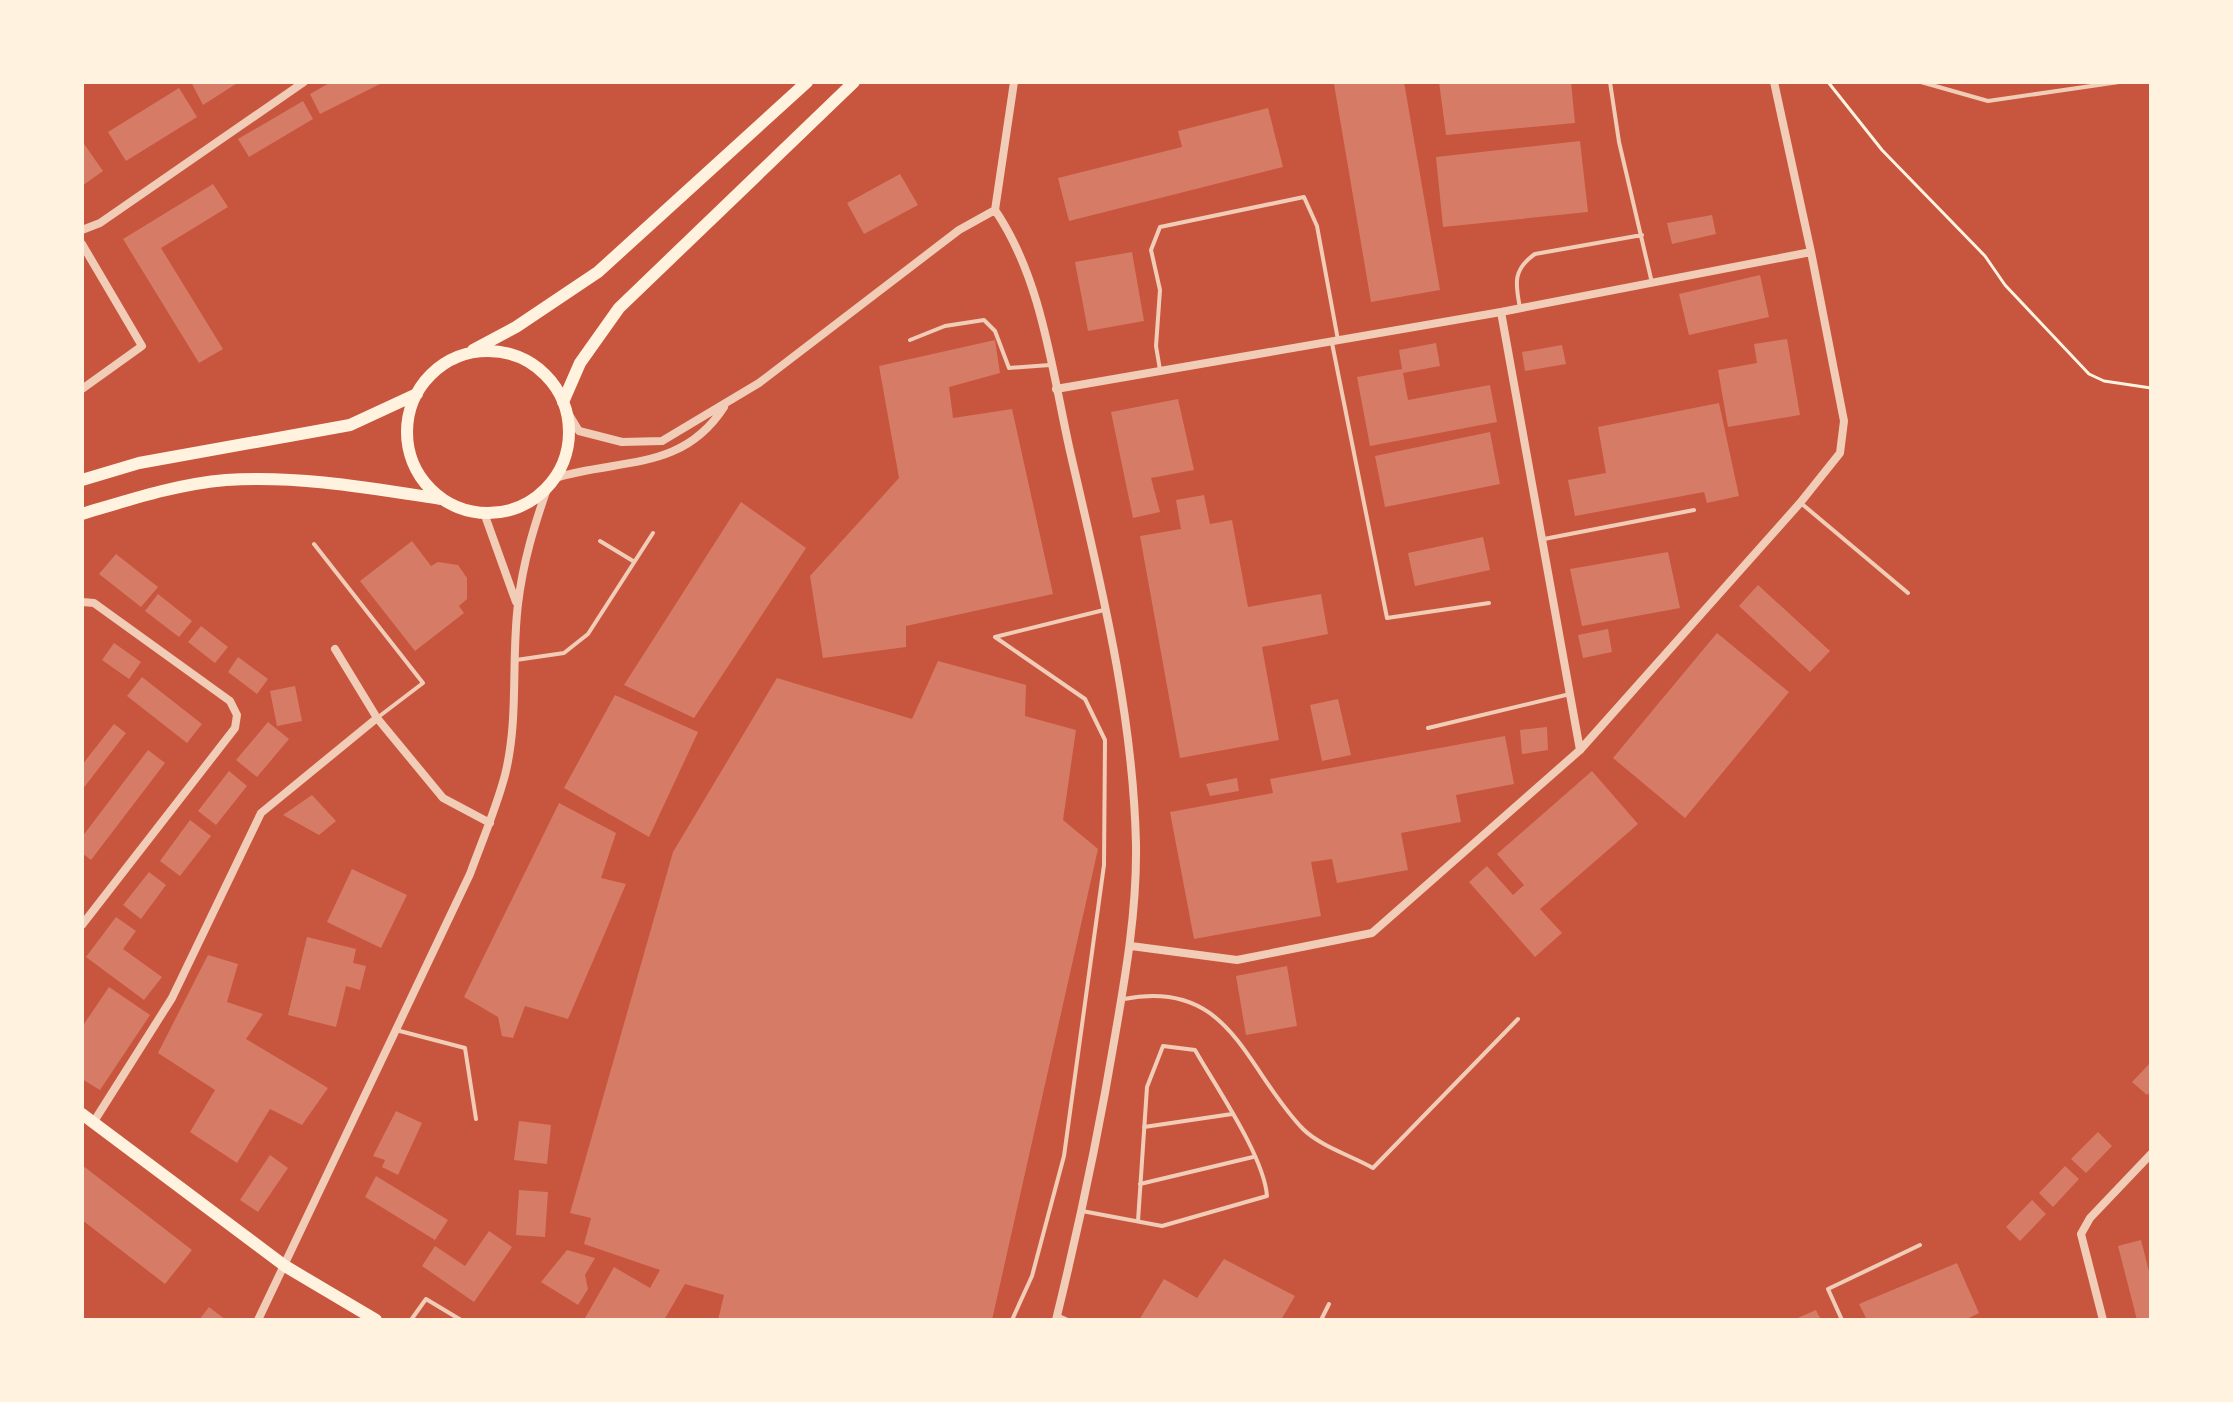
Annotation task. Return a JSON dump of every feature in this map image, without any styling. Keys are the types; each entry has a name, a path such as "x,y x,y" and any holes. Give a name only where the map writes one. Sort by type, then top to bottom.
{"highway":[{"path":"444,500 420,476 410,452 409,418 417,394 436,370 516,327 598,272 807,82"},
{"path":"82,514 186,485 225,480 337,483 444,500 484,513 516,508 552,482 568,447 564,405 580,363 619,308 854,82"},
{"path":"463,356 493,352 522,359 546,376 564,405"},
{"path":"82,480 139,463 350,425 417,394"},
{"path":"82,1114 285,1266 376,1320"}],"street":[{"path":"1014,82 995,210 1015,239 1034,298 1106,609 1130,747 1136,846 1131,946 1082,1211 1056,1317"},
{"path":"1131,946 1237,960 1372,933 1580,750 1800,503 1840,453 1844,421 1774,82"},
{"path":"82,230 100,223 300,83"},
{"path":"564,405 579,431 622,442 662,441 724,407 959,230 995,210"},
{"path":"82,244 142,346 82,389"},
{"path":"1056,389 1501,312 1811,252"},
{"path":"1501,312 1580,750"},
{"path":"258,1320 328,1166 470,874 490,823 505,774 516,660 517,607 526,546 552,482 670,455 708,432 724,407"},
{"path":"484,513 503,557 517,607"},
{"path":"82,602 94,603 230,701 237,715 235,728 82,925"},
{"path":"335,649 377,718 443,798 490,823"},
{"path":"93,1123 172,998 261,813 377,718"},
{"path":"2103,1320 2081,1234 2090,1218 2151,1154"}],"lane":[{"path":"1610,82 1619,142 1652,283"},
{"path":"1921,82 1988,101 2119,82"},
{"path":"1160,370 1156,346 1160,290 1151,250 1160,227 1304,197 1317,226 1387,618 1489,603"},
{"path":"1520,308 1515,279 1522,263 1535,254 1642,235"},
{"path":"910,340 945,326 984,320 995,331 1009,368 1050,365"},
{"path":"1800,503 1908,593"},
{"path":"1542,539 1694,510"},
{"path":"516,660 564,653 588,634 653,533"},
{"path":"600,541 633,561"},
{"path":"314,544 423,683 377,718"},
{"path":"1012,1320 1032,1276 1064,1156 1104,865 1105,740 1085,699 995,637 1106,609"},
{"path":"1428,728 1570,694"},
{"path":"1121,1000 1152,994 1192,1000 1235,1035 1305,1130 1373,1168 1518,1019"},
{"path":"396,1030 465,1048 476,1119"},
{"path":"1082,1211 1162,1226 1267,1196 1253,1157 1232,1114 1195,1050 1163,1046 1147,1087 1138,1221"},
{"path":"1144,1127 1232,1114"},
{"path":"1140,1184 1253,1157"},
{"path":"1842,1320 1828,1289 1920,1245"},
{"path":"411,1320 426,1299 461,1320"},
{"path":"1321,1320 1329,1304"},
{"path":"1056,1317 1068,1320"}],"path":[{"path":"1828,82 1882,150 1985,256 2005,285 2089,374 2104,381 2151,388"}],"building":[{"path":"191,82 239,82 203,105"},
{"path":"331,82 384,82 320,114 310,94"},
{"path":"1404,82 1440,290 1371,302 1334,84"},
{"path":"1439,82 1571,82 1575,123 1446,135"},
{"path":"179,88 197,117 126,161 108,132"},
{"path":"303,101 313,119 249,157 238,139"},
{"path":"1268,108 1283,167 1069,221 1058,178 1182,147 1178,131"},
{"path":"82,141 103,171 82,186"},
{"path":"1580,141 1588,212 1443,227 1436,157"},
{"path":"900,174 918,205 864,234 847,203"},
{"path":"213,184 228,207 161,248 223,349 199,363 123,239"},
{"path":"1712,215 1716,234 1672,244 1667,223"},
{"path":"1132,252 1144,321 1088,331 1075,262"},
{"path":"1760,275 1769,317 1689,335 1679,294"},
{"path":"1787,339 1800,415 1728,427 1718,370 1757,363 1754,344"},
{"path":"995,340 1000,373 949,387 953,418 1012,409 1053,594 906,626 906,647 823,658 810,576 899,478 879,366"},
{"path":"1436,343 1440,366 1403,373 1408,400 1490,385 1497,422 1370,446 1357,377 1402,369 1399,350"},
{"path":"1562,345 1566,364 1525,371 1522,352"},
{"path":"1178,399 1194,470 1151,478 1160,512 1133,518 1111,412"},
{"path":"1719,403 1739,496 1707,503 1704,492 1575,516 1568,480 1606,473 1598,427"},
{"path":"1490,432 1500,484 1385,507 1375,456"},
{"path":"1204,495 1210,524 1232,520 1248,607 1321,594 1328,634 1262,647 1279,740 1180,758 1140,536 1181,529 1176,500"},
{"path":"741,502 806,548 694,718 624,685"},
{"path":"1483,537 1490,570 1415,586 1408,553"},
{"path":"412,541 431,566 438,562 458,565 467,578 467,599 459,606 464,613 415,651 360,581"},
{"path":"1668,552 1680,608 1582,626 1570,569"},
{"path":"116,554 158,587 141,607 99,574"},
{"path":"1758,585 1830,651 1810,672 1739,606"},
{"path":"158,594 192,621 179,637 145,611"},
{"path":"201,626 228,647 215,663 188,642"},
{"path":"1608,629 1612,652 1583,658 1578,635"},
{"path":"1717,633 1789,692 1685,818 1613,758"},
{"path":"114,643 141,662 129,679 102,660"},
{"path":"238,657 268,679 257,694 228,672"},
{"path":"938,661 1026,685 1025,716 1076,730 1063,820 1098,849 992,1320 718,1320 724,1295 685,1284 664,1320 584,1320 614,1267 650,1288 660,1270 584,1244 591,1218 570,1213 673,852 777,678 912,719"},
{"path":"142,677 202,724 187,743 127,696"},
{"path":"295,686 302,721 277,726 270,691"},
{"path":"615,695 698,732 649,837 564,788"},
{"path":"1338,699 1351,755 1322,761 1310,705"},
{"path":"268,722 289,739 257,777 236,760"},
{"path":"114,724 126,733 82,790 82,765"},
{"path":"1547,727 1548,750 1522,754 1520,730"},
{"path":"1505,736 1514,784 1456,795 1461,822 1401,833 1408,870 1337,883 1332,859 1311,862 1321,916 1194,939 1170,812 1273,793 1270,779"},
{"path":"148,750 165,763 91,860 82,853 82,837"},
{"path":"229,771 247,786 216,825 198,811"},
{"path":"1592,771 1638,824 1540,909 1562,933 1535,957 1469,882 1487,866 1513,895 1524,885 1497,854"},
{"path":"1237,778 1239,791 1210,796 1206,784"},
{"path":"312,795 336,821 319,835 283,815"},
{"path":"559,803 616,833 601,878 626,884 568,1019 525,1006 513,1038 502,1036 498,1017 464,997"},
{"path":"190,820 211,836 180,876 160,861"},
{"path":"352,869 407,895 381,948 327,922"},
{"path":"149,872 166,885 141,919 123,905"},
{"path":"116,917 136,931 123,949 162,977 144,1000 86,957"},
{"path":"307,937 356,949 353,963 366,966 360,990 346,986 336,1027 288,1015"},
{"path":"208,955 238,964 227,1002 263,1014 246,1039 328,1088 302,1125 270,1109 237,1163 190,1132 215,1090 158,1053"},
{"path":"1287,966 1297,1026 1246,1035 1236,976"},
{"path":"109,987 150,1015 100,1090 82,1079 82,1027"},
{"path":"2151,1062 2151,1091 2147,1095 2132,1082"},
{"path":"396,1111 422,1123 398,1175 382,1167 385,1160 373,1156"},
{"path":"519,1121 551,1125 547,1164 514,1160"},
{"path":"2098,1132 2112,1146 2086,1173 2071,1159"},
{"path":"270,1155 288,1168 258,1212 240,1200"},
{"path":"82,1165 192,1250 165,1284 82,1220"},
{"path":"2065,1166 2079,1179 2053,1207 2039,1193"},
{"path":"376,1176 448,1220 435,1240 365,1197"},
{"path":"519,1190 548,1192 545,1237 516,1235"},
{"path":"2032,1200 2046,1214 2020,1241 2006,1227"},
{"path":"489,1231 512,1247 474,1302 422,1266 435,1246 465,1266"},
{"path":"2141,1240 2151,1279 2151,1320 2137,1320 2118,1246"},
{"path":"567,1250 595,1258 585,1275 588,1289 578,1305 541,1282"},
{"path":"1224,1259 1295,1296 1281,1320 1139,1320 1164,1279 1197,1298"},
{"path":"1957,1263 1979,1313 1965,1320 1867,1320 1859,1304"},
{"path":"209,1307 226,1320 199,1320"},
{"path":"1816,1310 1821,1320 1793,1320"}]}
